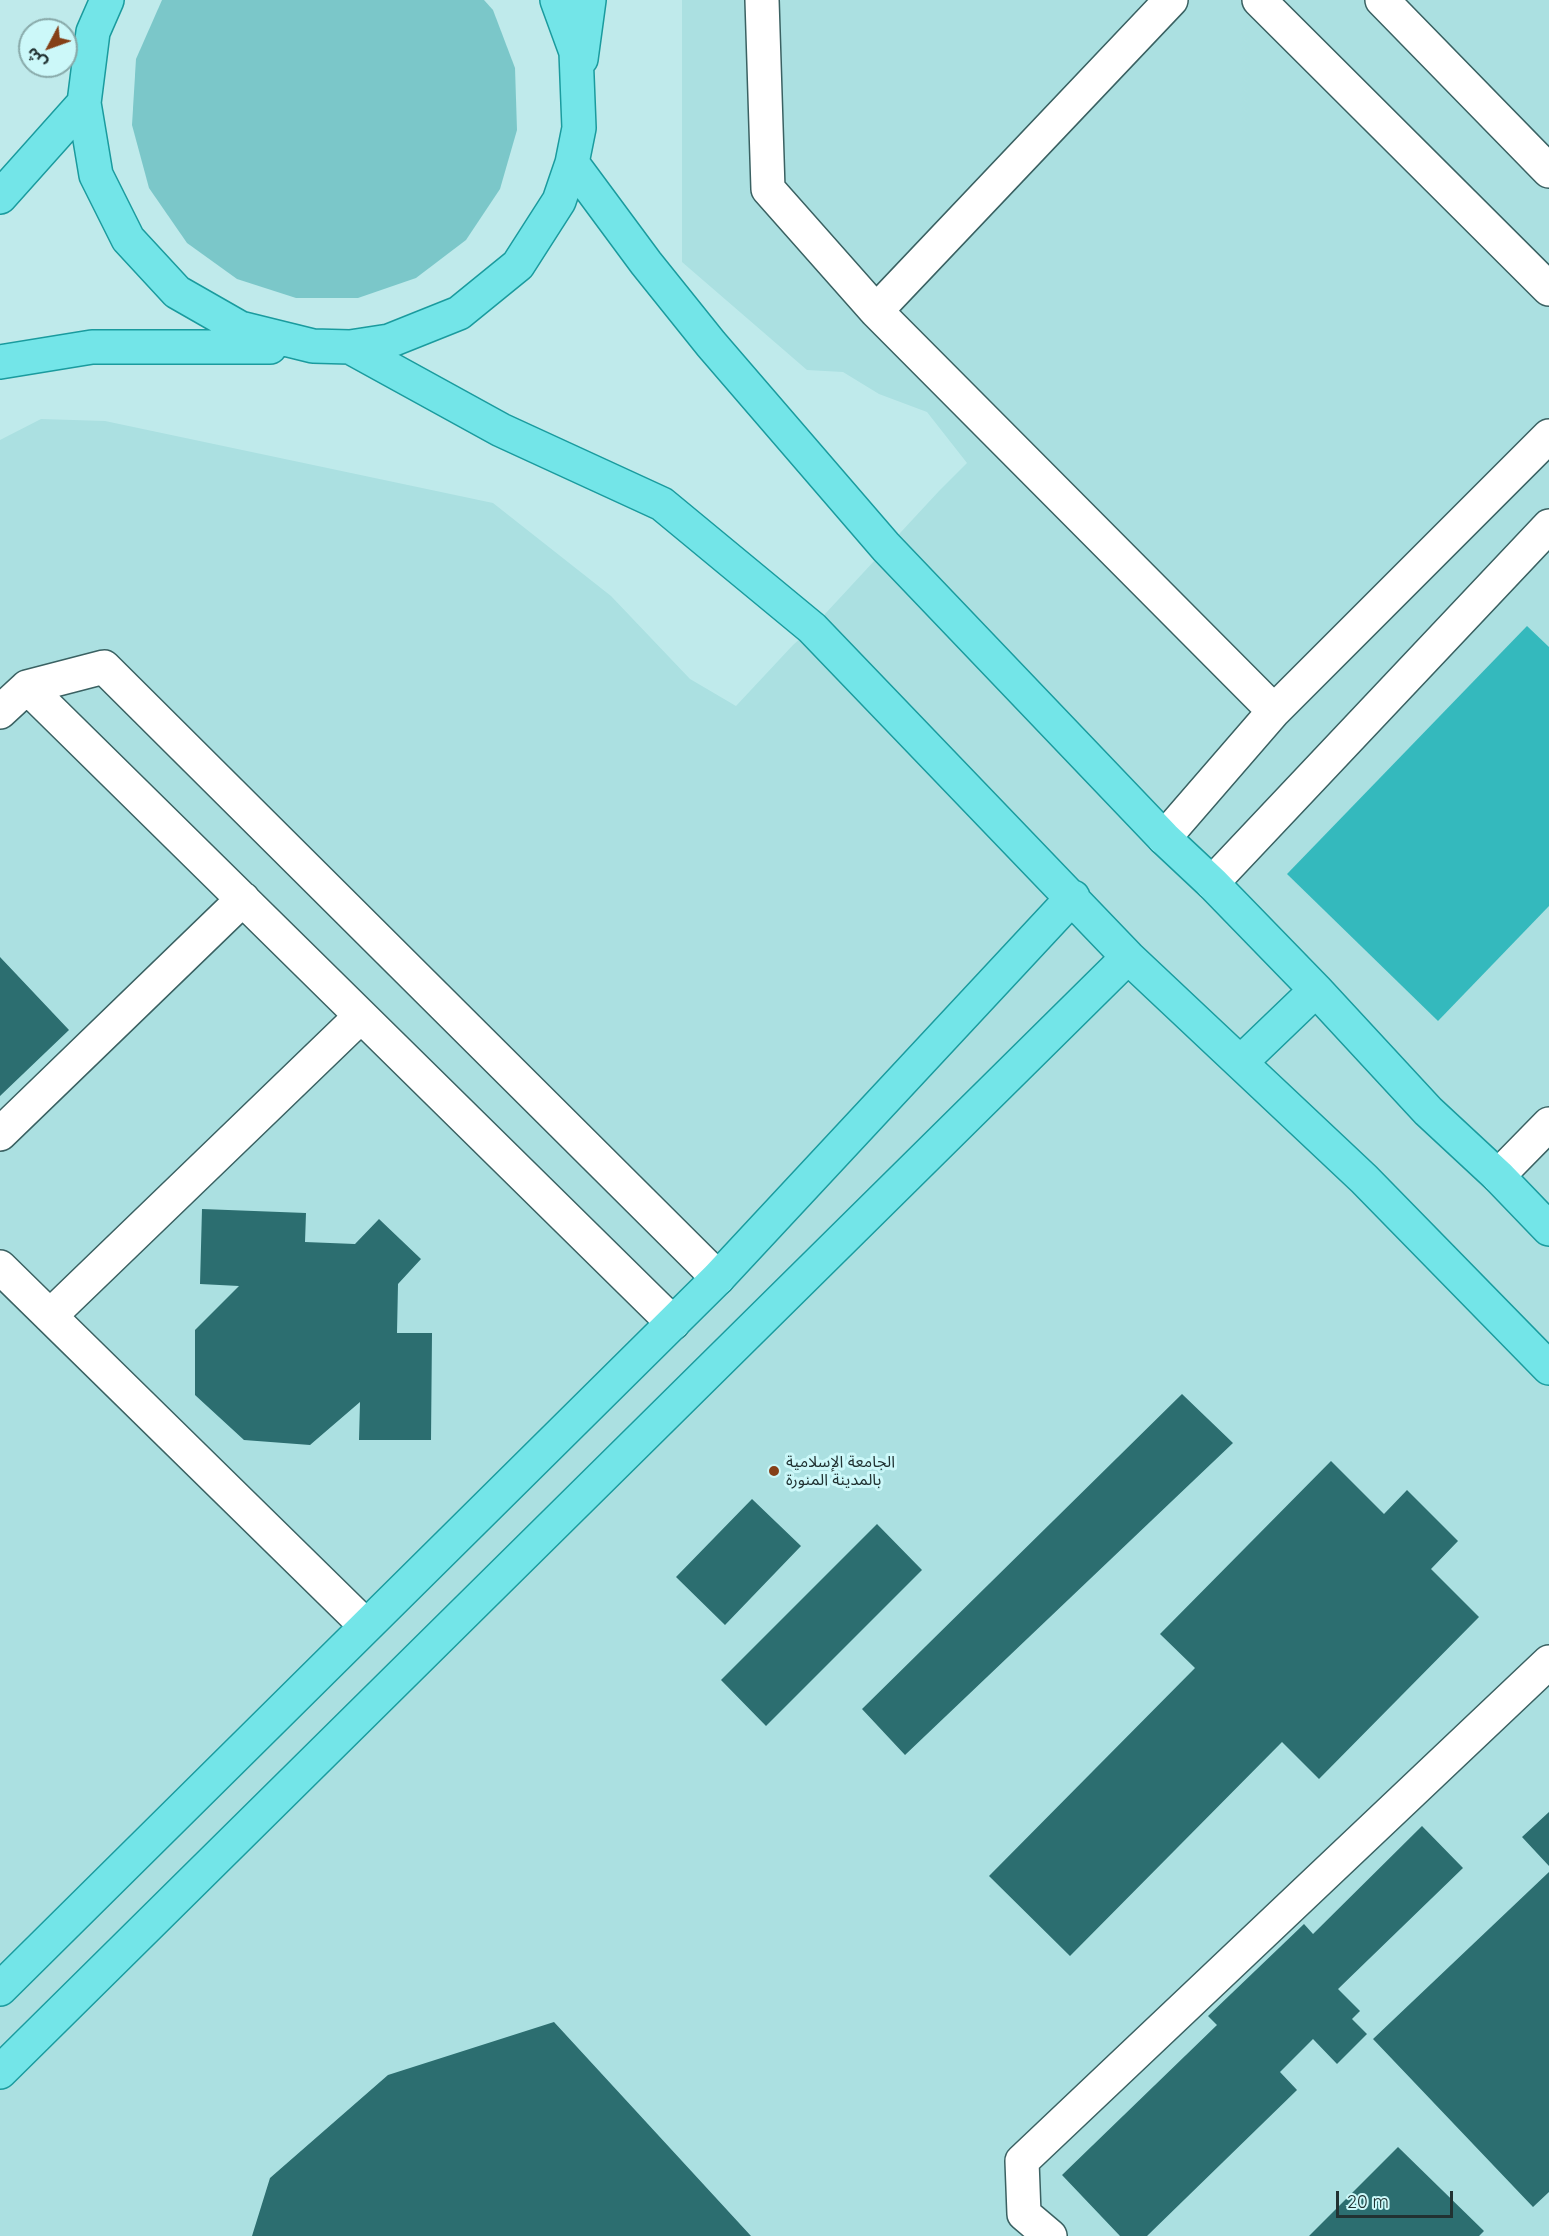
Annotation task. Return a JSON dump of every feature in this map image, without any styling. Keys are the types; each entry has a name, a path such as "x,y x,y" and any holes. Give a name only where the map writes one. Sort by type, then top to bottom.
{"main road":[{"path":"79,0 93,32"},
{"path":"107,0 93,32 84,103 96,174 128,239 177,292 240,328 313,346"},
{"path":"0,362 92,347 350,347 389,341 459,313 518,265 559,201 573,163 579,128 576,52 557,0"},
{"path":"577,90 589,0"},
{"path":"0,197 84,103"},
{"path":"573,163 646,263 711,344 886,547 1164,837 1316,990 1428,1111 1498,1176 1549,1229"},
{"path":"350,347 501,430 662,504 812,628 1073,897 1128,957 1364,1179 1549,1368"},
{"path":"0,1989 718,1278 1073,897"},
{"path":"0,2072 1128,957"},
{"path":"1241,1062 1316,990"}],"street":[{"path":"762,0 768,189 876,311 1274,711"},
{"path":"876,311 1171,0"},
{"path":"1259,0 1549,290"},
{"path":"1382,0 1549,171"},
{"path":"1164,837 1274,711 1549,436"},
{"path":"1212,884 1549,526"},
{"path":"0,712 27,687 104,667 718,1278"},
{"path":"27,687 673,1323"},
{"path":"0,1134 243,899"},
{"path":"50,1316 361,1016"},
{"path":"1498,1176 1549,1124"},
{"path":"0,1267 366,1626"},
{"path":"1050,2236 1024,2214 1022,2161 1549,1662"}],"shaded area":[{"path":"162,0 484,0 493,10 515,68 517,130 500,189 466,240 416,278 358,298 296,298 237,279 187,243 149,188 132,125 136,59"},
{"name":"الجامعة الإسلامية بالمدينة المنورة","path":"682,0 1549,0 1549,2236 0,2236 0,440 41,419 105,421 493,503 611,596 690,679 736,706 967,463 927,412 879,394 843,372 807,370 682,262"},
{"path":"1527,626 1549,647 1549,906 1438,1021 1287,874"}],"building":[{"path":"0,957 69,1030 0,1096"},
{"path":"202,1209 306,1213 305,1242 355,1244 379,1219 421,1259 398,1284 397,1333 432,1333 431,1440 359,1440 360,1402 310,1445 244,1440 195,1395 195,1330 239,1286 200,1284"},
{"path":"1182,1394 1233,1443 905,1755 862,1709"},
{"path":"1331,1461 1384,1514 1407,1490 1458,1541 1431,1569 1479,1617 1319,1779 1282,1742 1070,1956 989,1876 1195,1668 1160,1634"},
{"path":"752,1499 801,1546 725,1625 676,1577"},
{"path":"877,1524 922,1570 766,1726 721,1680"},
{"path":"1549,1812 1549,1866 1522,1837"},
{"path":"1422,1826 1463,1868 1338,1989 1360,2011 1352,2019 1367,2034 1337,2064 1313,2039 1280,2072 1297,2090 1147,2236 1120,2236 1062,2175 1217,2025 1208,2016 1304,1924 1313,1934"},
{"path":"1549,1872 1549,2192 1533,2207 1373,2039"},
{"path":"554,2022 751,2236 252,2236 270,2178 388,2075"},
{"path":"1398,2147 1484,2231 1479,2236 1309,2236"}],"place":[{"name":"الجامعة الإسلامية بالمدينة المنورة","path":"774,1471"}]}
